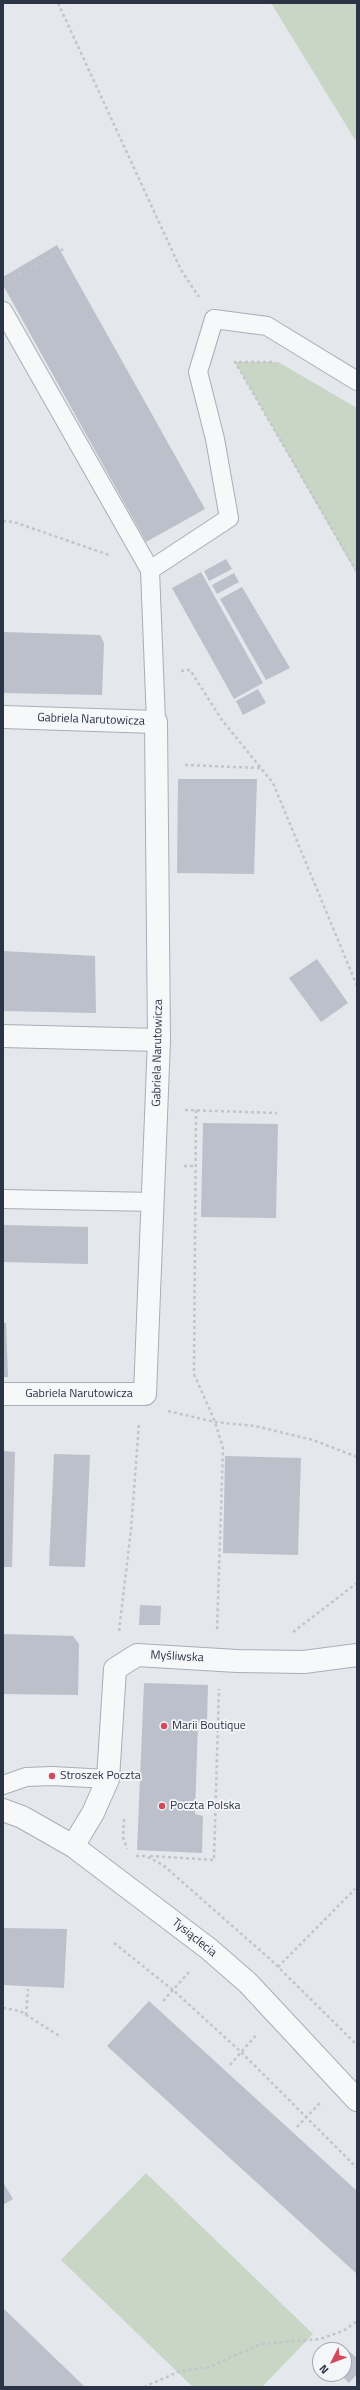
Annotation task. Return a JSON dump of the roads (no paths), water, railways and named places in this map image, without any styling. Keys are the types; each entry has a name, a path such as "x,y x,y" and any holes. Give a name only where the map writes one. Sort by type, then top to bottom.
{"street":[{"name":"Gabriela Narutowicza","path":"3,717 156,722 159,1040 154,1202 144,1399 3,1394"},
{"path":"3,1036 159,1040"},
{"name":"Myśliwska","path":"108,1779 115,1668 138,1655 217,1660 304,1662 357,1655"},
{"path":"73,1846 93,1813 108,1779"},
{"name":"Tysiąclecia","path":"3,1810 22,1817 73,1846 209,1949 248,1983 357,2100"}],"lane":[{"path":"3,312 150,570 156,722"},
{"path":"150,570 229,518 215,439 198,372 214,319 267,326 357,381"},
{"path":"3,1199 154,1202"},
{"path":"3,1786 26,1777 52,1776 108,1779"}],"place":[{"name":"Marii Boutique","path":"164,1726"},
{"name":"Stroszek Poczta","path":"52,1776"},
{"name":"Poczta Polska","path":"162,1806"}]}
